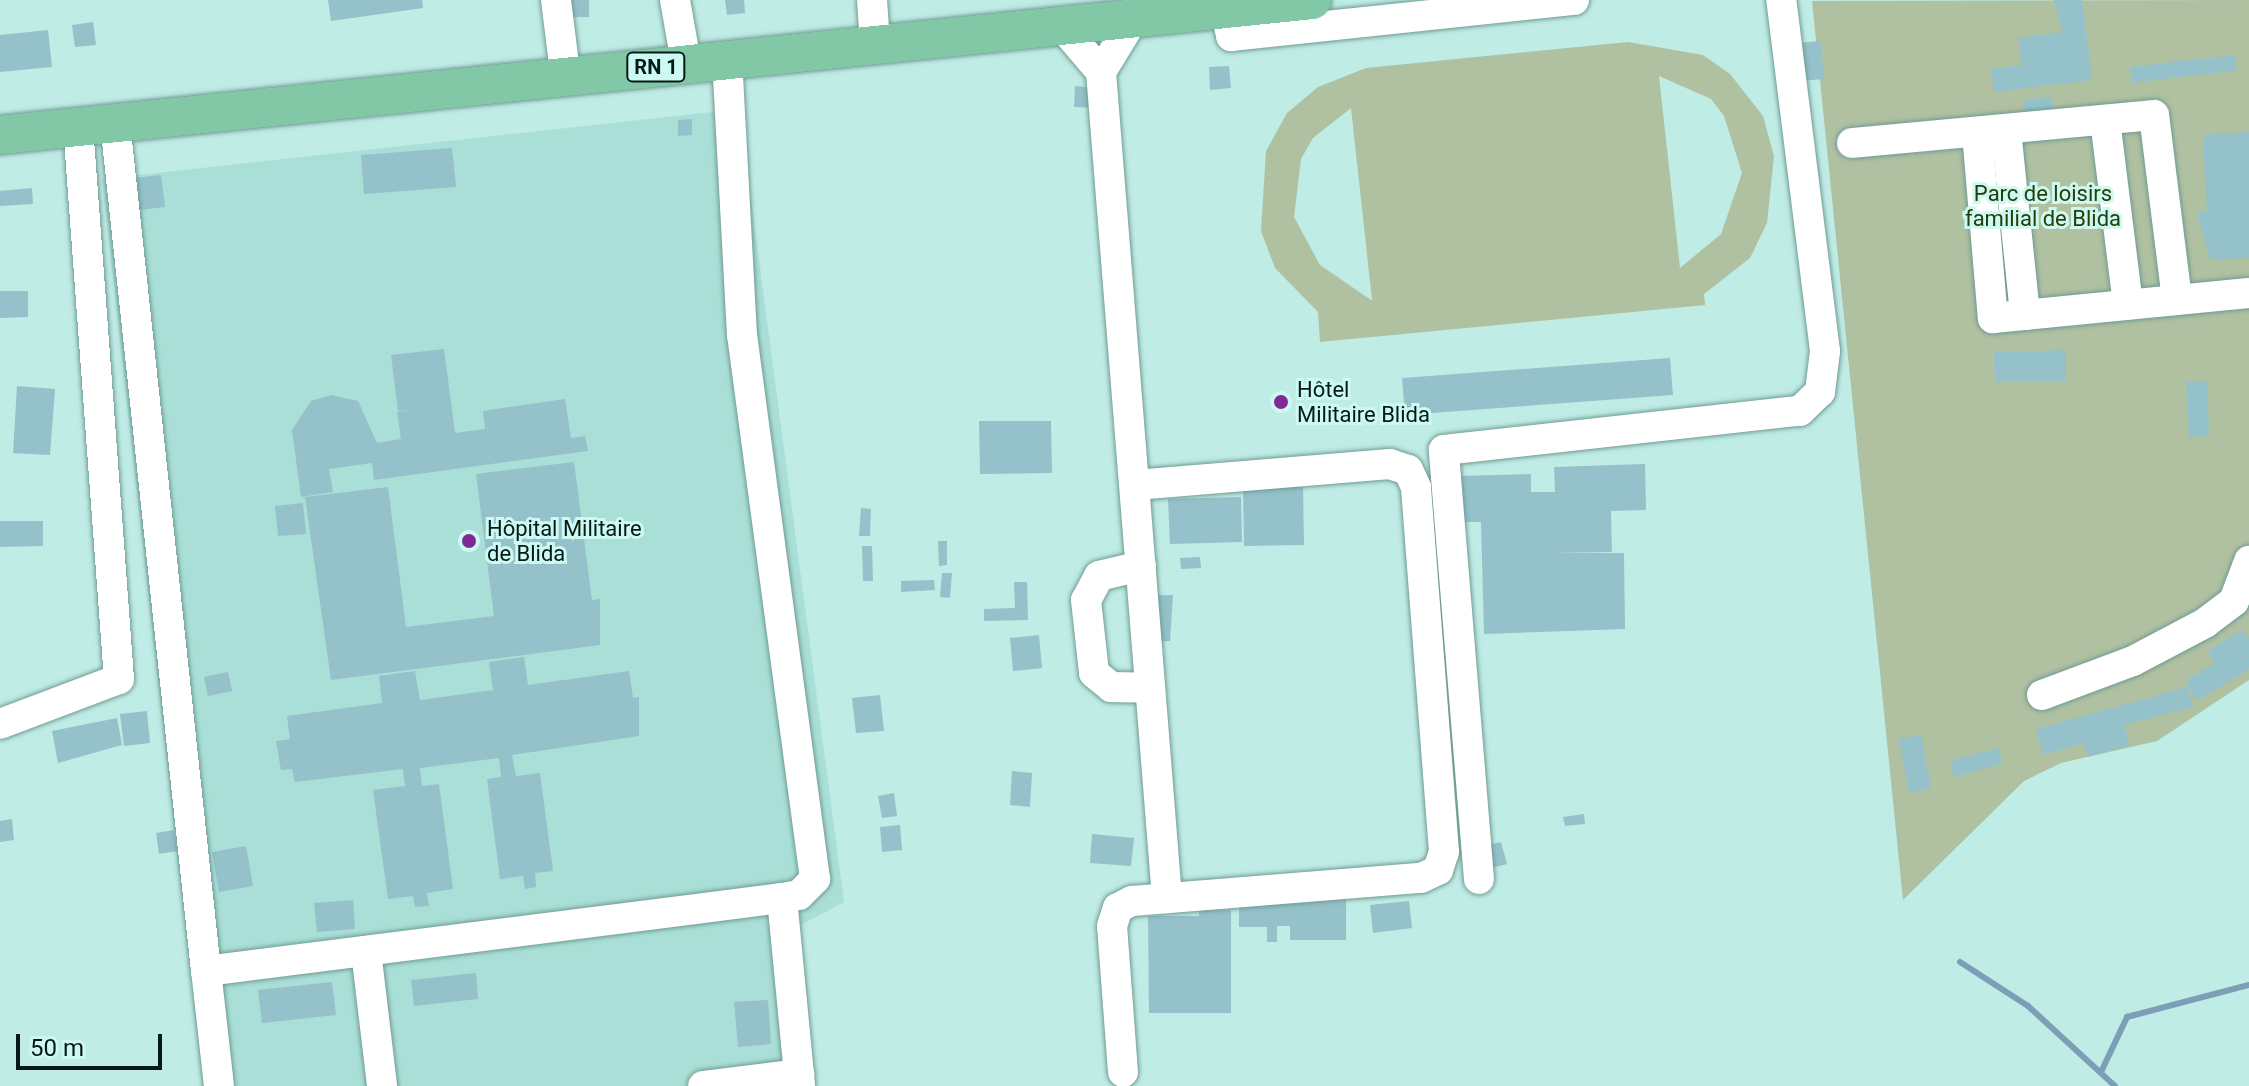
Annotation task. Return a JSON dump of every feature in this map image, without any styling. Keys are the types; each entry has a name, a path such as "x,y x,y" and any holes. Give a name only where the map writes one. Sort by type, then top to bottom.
{"main road":[{"name":"RN 1","path":"0,122 684,51 873,16 1179,0"},
{"name":"RN 1","path":"0,135 1312,0"}],"lane":[{"path":"556,0 564,64"},
{"path":"675,0 684,51"},
{"path":"1225,9 1231,36 1574,0"},
{"path":"1479,879 1444,450 1800,411 1820,392 1825,351 1781,0"},
{"path":"1101,72 1134,18"},
{"path":"1061,25 1101,72 1167,898"},
{"path":"206,971 782,898 799,895 815,879 742,335 727,60"},
{"path":"1852,143 2154,115 2177,300"},
{"path":"2105,120 2128,305"},
{"path":"0,724 119,679 96,124"},
{"path":"96,124 219,1086"},
{"path":"1991,132 1993,318 2249,293"},
{"path":"1123,1072 1113,915 1132,901 1421,878 1438,870 1444,852 1413,477 1399,466 1135,485"},
{"path":"2042,695 2133,661 2242,597 2249,561"},
{"path":"1141,566 1099,576 1086,600 1094,673 1111,687 1150,688"},
{"path":"703,1086 799,1080 782,898"},
{"path":"366,951 382,1086"}],"shaded area":[{"name":"Hôpital Militaire de Blida","path":"739,109 844,902 795,928 812,1086 203,1086 102,179"}],"green space":[{"name":"Parc de loisirs familial de Blida","path":"2249,0 2249,680 2157,741 2061,763 2024,781 1903,900 1812,1"},
{"path":"1628,42 1703,55 1730,74 1763,116 1774,156 1767,223 1750,258 1704,294 1705,305 1320,342 1318,312 1275,268 1261,231 1266,151 1287,113 1318,87 1366,68","holes":["1659,76 1711,99 1724,116 1742,173 1721,234 1680,268","1351,108 1372,300 1320,265 1294,217 1301,159 1313,138"]}],"building":[{"path":"328,0 422,0 423,8 331,21"},
{"path":"570,0 589,0 589,17 571,17"},
{"path":"725,0 744,0 745,13 727,15"},
{"path":"2054,0 2082,0 2092,80 1994,92 1991,69 2022,65 2018,38 2063,32"},
{"path":"93,22 96,45 75,47 72,25"},
{"path":"48,30 52,67 0,72 0,35"},
{"path":"1821,41 1824,79 1800,81 1797,43"},
{"path":"2235,55 2237,70 2132,83 2130,67"},
{"path":"1229,66 1231,88 1210,90 1209,67"},
{"path":"1075,86 1094,88 1092,108 1074,107"},
{"path":"2052,97 2054,119 2025,121 2024,99"},
{"path":"692,119 692,135 678,136 678,120"},
{"path":"2249,132 2249,258 2210,260 2197,212 2207,211 2203,135"},
{"path":"452,148 456,187 364,194 361,155"},
{"path":"161,175 165,207 130,211 126,179"},
{"path":"32,188 33,204 0,206 0,191"},
{"path":"0,291 28,291 28,317 0,318"},
{"path":"444,349 455,433 485,429 483,411 565,399 571,438 585,436 588,451 374,480 372,463 329,469 333,492 301,497 292,430 311,401 331,395 358,401 377,443 401,439 397,412 411,410 398,411 391,355"},
{"path":"2066,350 2066,381 1995,382 1994,352"},
{"path":"1670,358 1673,395 1405,415 1402,378"},
{"path":"2207,381 2209,436 2189,437 2186,382"},
{"path":"17,386 55,389 50,455 13,453"},
{"path":"979,421 1051,421 1052,473 980,474"},
{"path":"574,462 592,600 600,599 600,645 331,680 305,497 388,487 406,627 494,616 476,474"},
{"path":"1645,464 1646,510 1611,511 1612,552 1551,553 1624,553 1625,629 1484,634 1481,522 1462,522 1460,476 1531,474 1531,492 1555,492 1554,467"},
{"path":"1303,485 1304,545 1244,546 1243,486"},
{"path":"1241,497 1242,542 1170,544 1168,499"},
{"path":"303,503 306,534 278,536 275,506"},
{"path":"861,508 871,509 870,536 859,536"},
{"path":"0,521 43,521 43,546 0,547"},
{"path":"938,541 947,541 947,565 939,566"},
{"path":"862,546 872,546 873,581 863,581"},
{"path":"1200,557 1201,568 1181,569 1180,558"},
{"path":"942,573 952,573 950,598 940,597"},
{"path":"934,580 935,590 901,592 901,581"},
{"path":"1014,582 1027,582 1028,620 984,621 984,609 1015,608"},
{"path":"1173,595 1170,641 1137,642 1136,596"},
{"path":"2241,630 2249,638 2249,669 2197,701 2185,681 2215,663 2208,651"},
{"path":"1039,635 1042,668 1013,671 1010,638"},
{"path":"524,657 528,685 629,671 633,698 639,697 639,736 512,755 516,776 540,773 553,871 535,873 536,887 525,889 523,876 500,879 487,779 501,777 499,758 420,768 422,786 439,784 453,889 427,893 429,906 415,907 413,896 388,899 373,790 405,786 403,769 295,782 292,769 281,770 276,741 290,739 287,716 382,703 379,676 415,671 420,700 493,690 489,662"},
{"path":"228,672 232,691 208,696 204,677"},
{"path":"2188,687 2193,707 2124,725 2130,745 2088,757 2084,743 2043,755 2036,729"},
{"path":"880,695 884,731 856,733 852,698"},
{"path":"147,711 150,743 124,746 120,714"},
{"path":"117,718 122,745 58,763 52,731"},
{"path":"1921,735 1931,789 1909,793 1899,739"},
{"path":"1998,748 2003,764 1954,777 1950,761"},
{"path":"1012,771 1032,773 1030,807 1010,805"},
{"path":"894,793 897,816 882,818 878,796"},
{"path":"1584,814 1585,824 1565,826 1563,817"},
{"path":"12,819 14,840 0,842 0,821"},
{"path":"900,825 902,850 882,852 880,827"},
{"path":"174,830 177,851 159,854 156,833"},
{"path":"1092,834 1134,838 1131,866 1090,863"},
{"path":"1501,842 1507,864 1491,868 1485,846"},
{"path":"246,846 253,886 219,892 212,852"},
{"path":"1239,897 1346,898 1346,940 1290,940 1290,926 1277,926 1277,942 1267,942 1267,927 1239,927"},
{"path":"353,900 355,929 317,932 314,903"},
{"path":"1409,901 1412,928 1373,933 1370,905"},
{"path":"1199,910 1231,910 1231,1013 1149,1013 1148,916 1199,916"},
{"path":"476,973 478,999 414,1006 411,980"},
{"path":"332,982 336,1015 262,1023 258,990"},
{"path":"768,1000 771,1044 738,1047 734,1002"}],"waterway":[{"path":"1960,962 2028,1006 2115,1086"},
{"path":"2102,1070 2127,1017 2249,985"}],"place":[{"name":"Hôtel Militaire Blida","path":"1281,402"},
{"name":"Hôpital Militaire de Blida","path":"469,541"}]}
